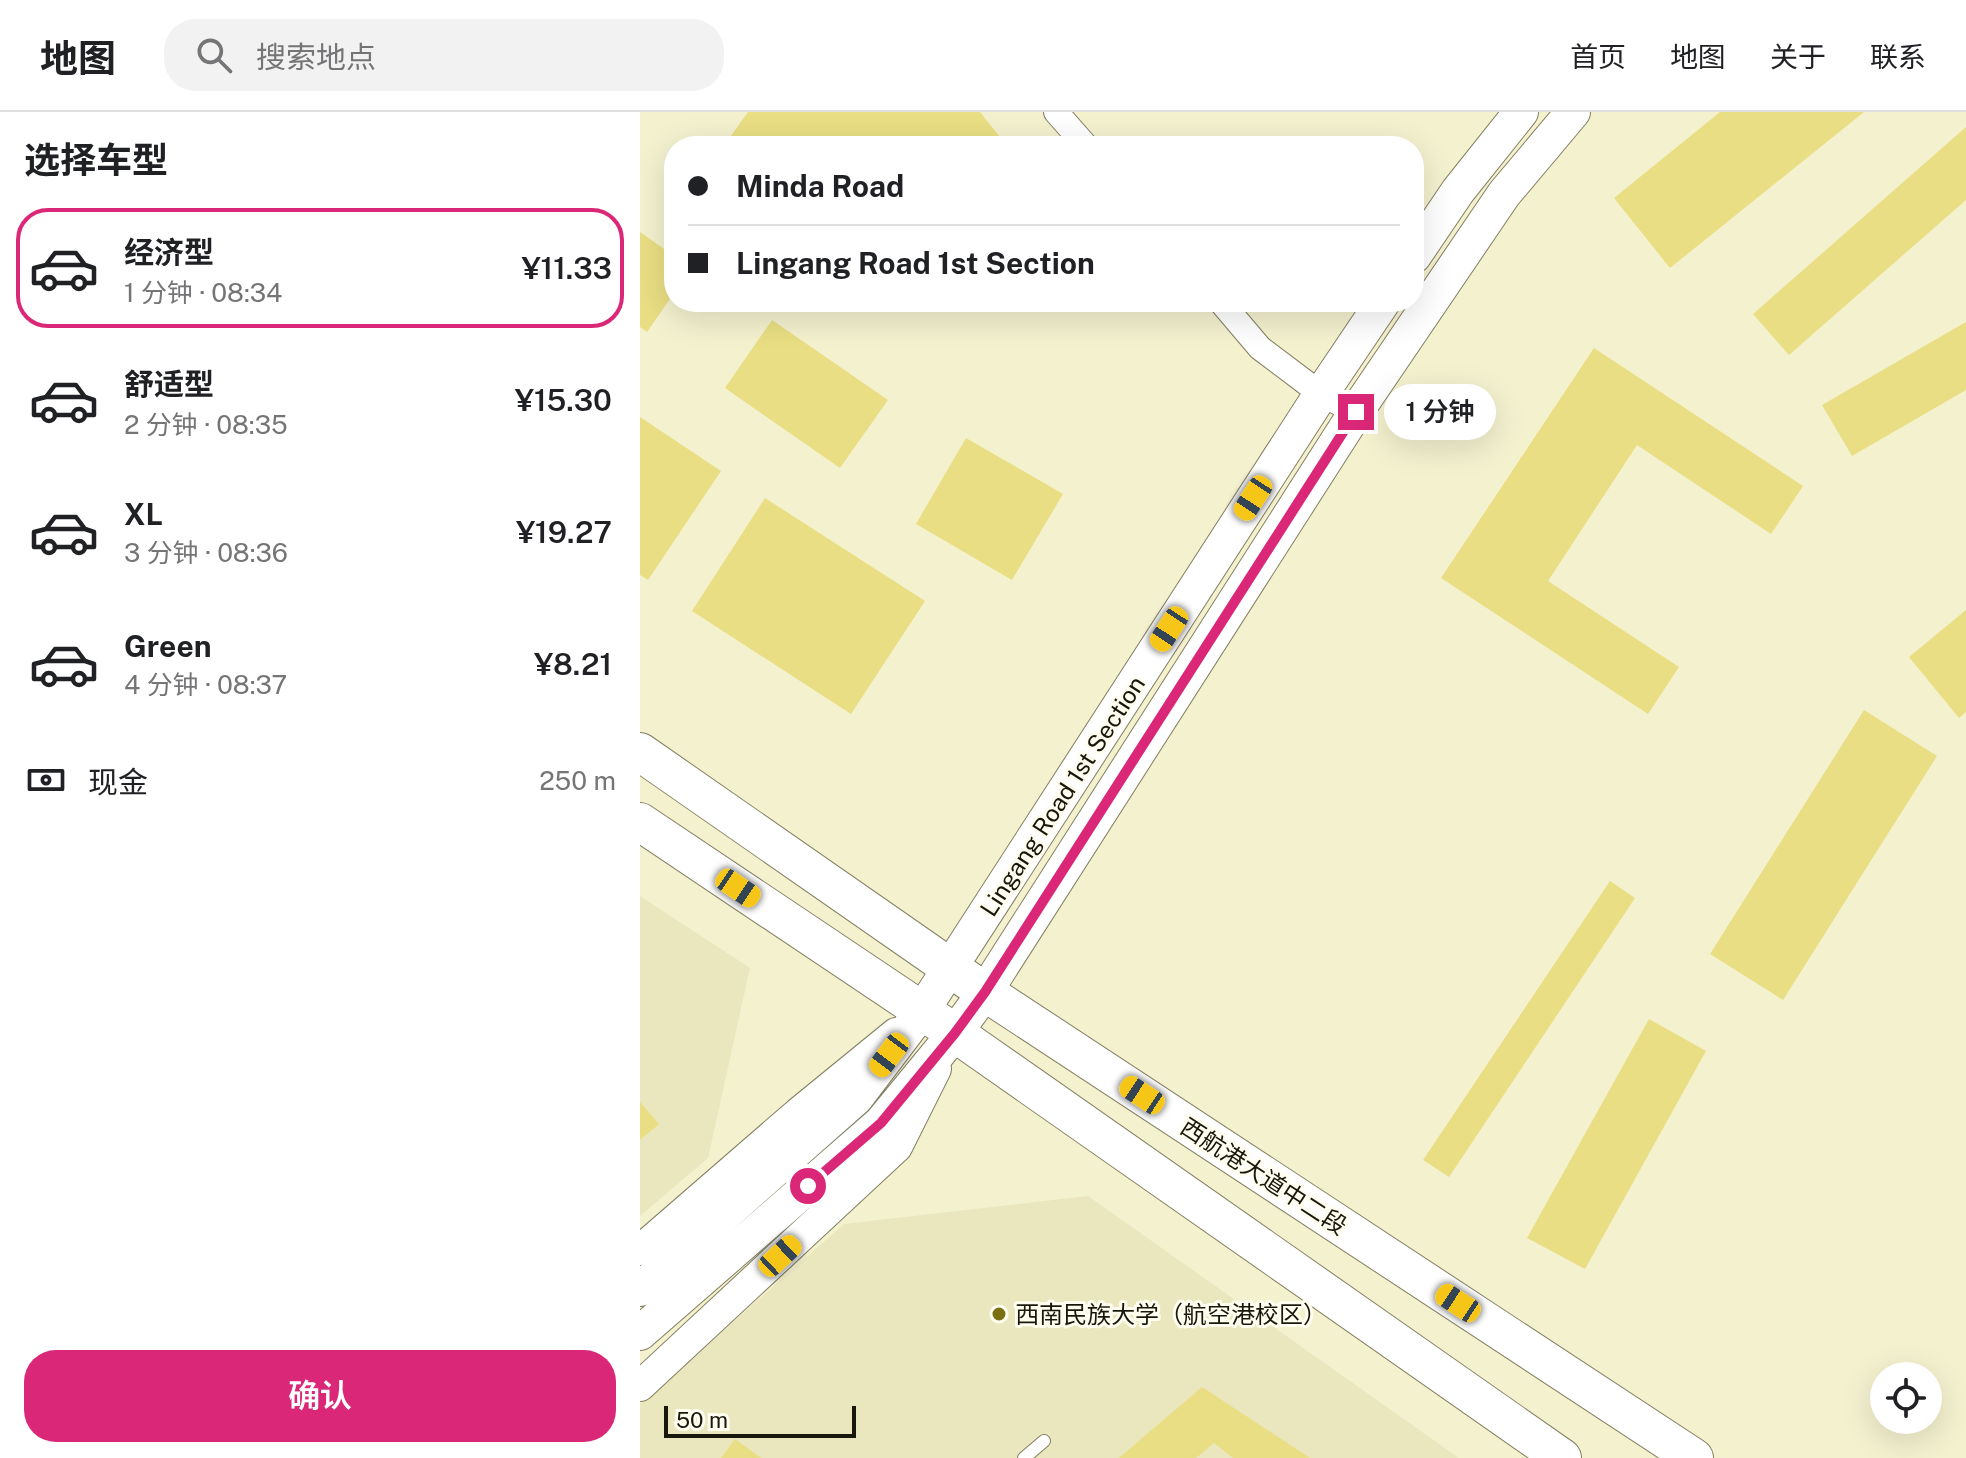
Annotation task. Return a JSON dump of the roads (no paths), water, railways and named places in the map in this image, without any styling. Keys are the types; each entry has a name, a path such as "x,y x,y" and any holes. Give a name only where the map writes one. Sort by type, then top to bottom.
{"main road":[{"path":"1424,241 1458,191 1521,112"},
{"name":"Lingang Road 1st Section","path":"1424,312 1504,194 1573,112"},
{"name":"Lingang Road 1st Section","path":"640,1289 856,1098 922,1011 1376,312"},
{"name":"Lingang Road 1st Section","path":"640,1333 881,1123 955,1033 985,992 1356,412 1424,312"},
{"name":"西航港大道中二段","path":"640,752 985,992 1694,1458"},
{"path":"640,822 955,1033 1562,1458"}],"street":[{"path":"1056,112 1077,136"},
{"path":"1229,312 1260,348 1321,394 1356,412"},
{"path":"640,1250 922,1011"},
{"path":"640,1386 897,1147 955,1033"}],"lane":[{"path":"1024,1458 1044,1441"}],"place":[{"name":"西南民族大学（航空港校区）","path":"999,1314"}]}
